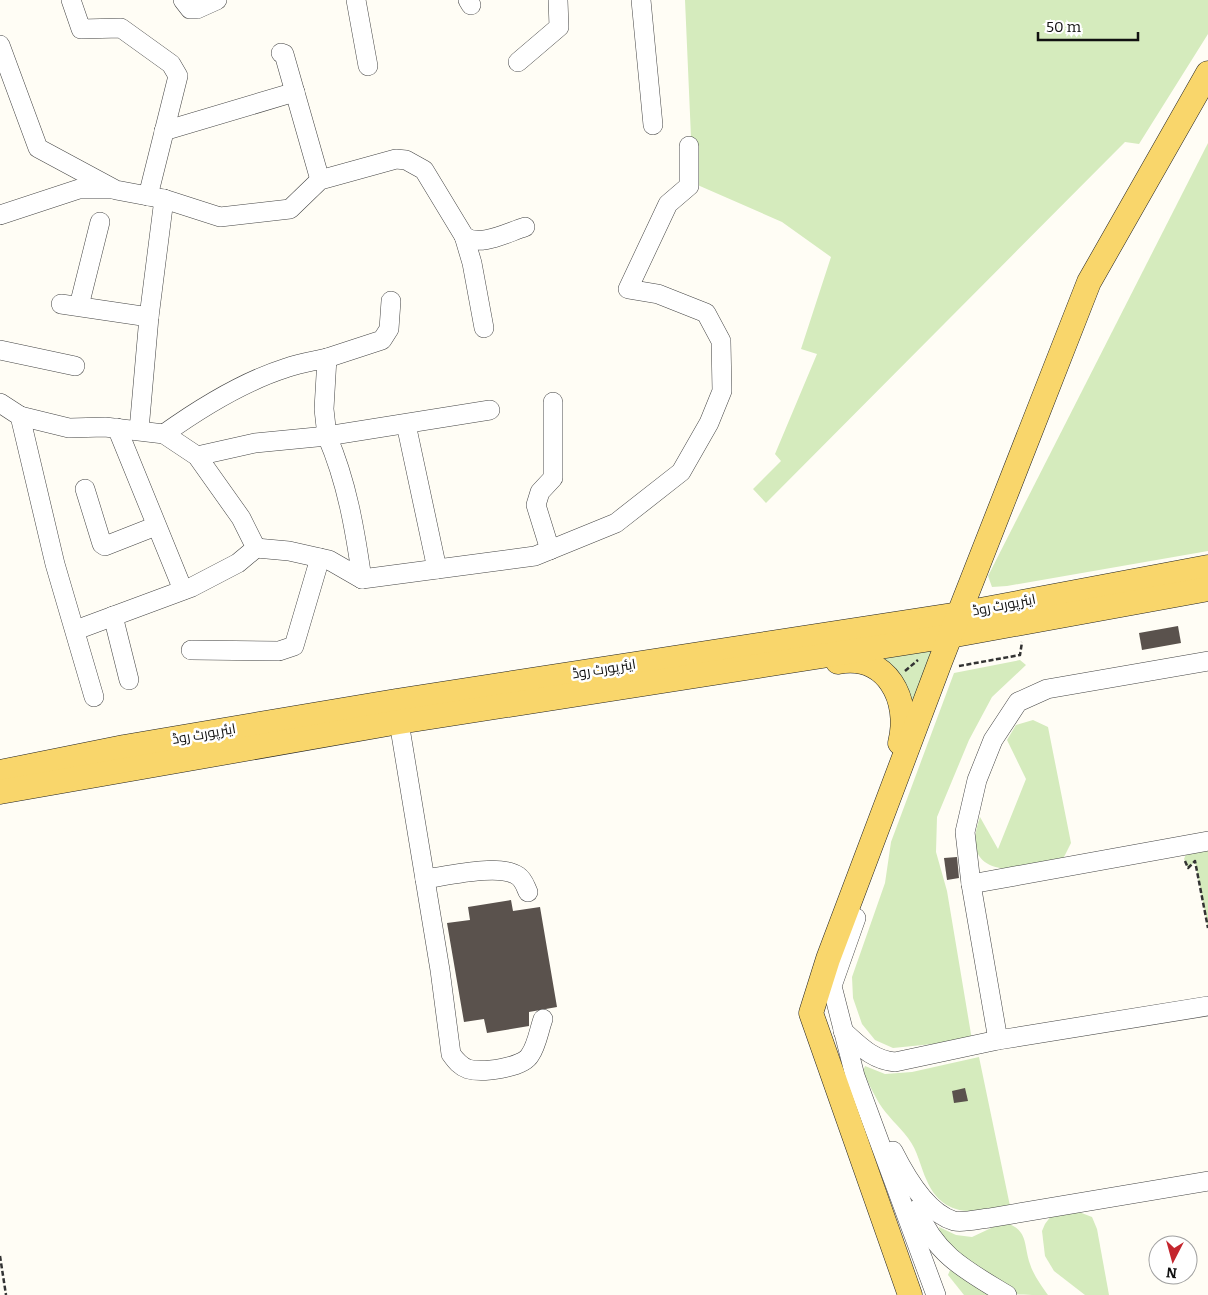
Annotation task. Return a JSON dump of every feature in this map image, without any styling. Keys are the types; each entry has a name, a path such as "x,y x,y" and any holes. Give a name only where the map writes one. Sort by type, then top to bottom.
{"main road":[{"path":"910,1295 811,1012 828,959 950,636 1089,282 1208,73"},
{"name":"ایئرپورٹ روڈ","path":"0,792 397,712 959,614 1208,567"},
{"name":"ایئرپورٹ روڈ","path":"0,772 124,747 397,712 684,679 950,636 1208,589"},
{"path":"781,662 814,666 854,661 870,666 891,682 899,695 904,717 886,805"}],"street":[{"path":"71,0 81,29 121,28 171,64 178,76 164,131 156,197 149,317 139,430"},
{"path":"183,0 190,9 217,0"},
{"path":"356,0 368,66"},
{"path":"518,62 560,27 558,0"},
{"path":"641,0 653,125"},
{"path":"0,45 38,148 116,190"},
{"path":"281,53 284,54 320,180"},
{"path":"164,131 295,92"},
{"path":"76,630 183,590 238,563 256,548 289,551 329,560 362,580 535,556 616,523 681,472 709,423 722,391 721,341 706,313 658,294 628,289 668,204 690,186 689,146"},
{"path":"0,215 79,189 116,190 156,197 220,217 290,209 320,180 396,159 406,160 424,170 464,236 472,263 484,328"},
{"path":"100,222 70,305 149,317"},
{"path":"464,236 469,240 481,240 525,227"},
{"path":"164,434 183,421 266,376 286,368 327,358 382,340 389,329 391,301"},
{"path":"0,350 75,366"},
{"path":"327,358 324,409 327,436 339,464 354,525 362,580"},
{"path":"550,550 536,505 540,492 553,478 553,402"},
{"path":"0,403 20,416 70,428 117,428 164,434 198,456 241,518 256,548"},
{"path":"198,456 255,443 327,436 490,410"},
{"path":"20,416 55,564 76,630 94,698"},
{"path":"406,424 437,569"},
{"path":"117,428 183,590"},
{"path":"85,488 102,544 105,546 156,526"},
{"path":"191,650 279,651 294,646 320,558"},
{"path":"113,616 129,680"},
{"path":"998,1040 971,884 965,832 977,780 993,740 1018,702 1048,689 1208,662"},
{"path":"397,712 425,879 451,1054 458,1064 469,1069 487,1069 522,1064 530,1056 543,1019"},
{"path":"872,841 874,865 832,986 855,1076 936,1295"},
{"path":"971,884 1208,842"},
{"path":"425,879 466,873 510,872 524,881 528,892"},
{"path":"843,1030 872,1056 895,1062 998,1040 1208,1006"},
{"path":"855,1076 900,1165 923,1224 940,1250 957,1264 1007,1295"},
{"path":"900,1165 926,1201 940,1213 955,1221 990,1218 1208,1181"},
{"path":"926,1264 944,1295"}],"path":[{"path":"957,666 1020,656 1023,646 1021,635"},
{"path":"900,674 922,658"},
{"path":"1185,855 1188,868 1195,861 1208,928"},
{"path":"0,1256 6,1295"}],"green space":[{"path":"685,0 1208,0 1208,34 1139,144 1125,142 766,503 753,489 781,461 775,454 817,354 801,349 831,257 782,222 693,183"},
{"path":"1208,143 1208,551 992,587 988,576"},
{"path":"936,646 910,708 872,661"},
{"path":"1020,660 1026,665 992,697 969,740 937,817 936,852 947,891 972,1040 893,1048 875,1040 862,1024 853,998 852,977 885,883 891,842 954,673"},
{"path":"1033,720 1048,727 1071,843 1063,859 1007,869 996,867 987,864 977,852 975,837 977,827 980,817 998,849 1026,779 1007,740 1016,725"},
{"path":"1208,849 1208,928 1195,862 1188,868 1184,859 1187,852"},
{"path":"979,1057 1010,1206 985,1211 973,1211 951,1207 942,1202 934,1193 927,1181 917,1153 882,1108 863,1071 865,1066 885,1074 912,1072"},
{"path":"1079,1212 1092,1217 1097,1229 1109,1295 1085,1295 1054,1271 1045,1256 1042,1231 1051,1216"},
{"path":"1004,1222 1012,1225 1021,1233 1024,1238 1031,1268 1048,1295 1014,1294 993,1283 969,1266 948,1246 939,1227 956,1235 972,1237"},
{"path":"950,1270 992,1295 964,1295 948,1275"}],"building":[{"path":"1178,626 1181,643 1142,650 1139,633"},
{"path":"957,857 959,878 947,880 944,858"},
{"path":"511,900 513,911 540,907 557,1007 529,1012 529,1026 487,1033 484,1019 464,1022 447,923 470,920 468,907"},
{"path":"965,1088 968,1101 954,1103 952,1091"}]}
